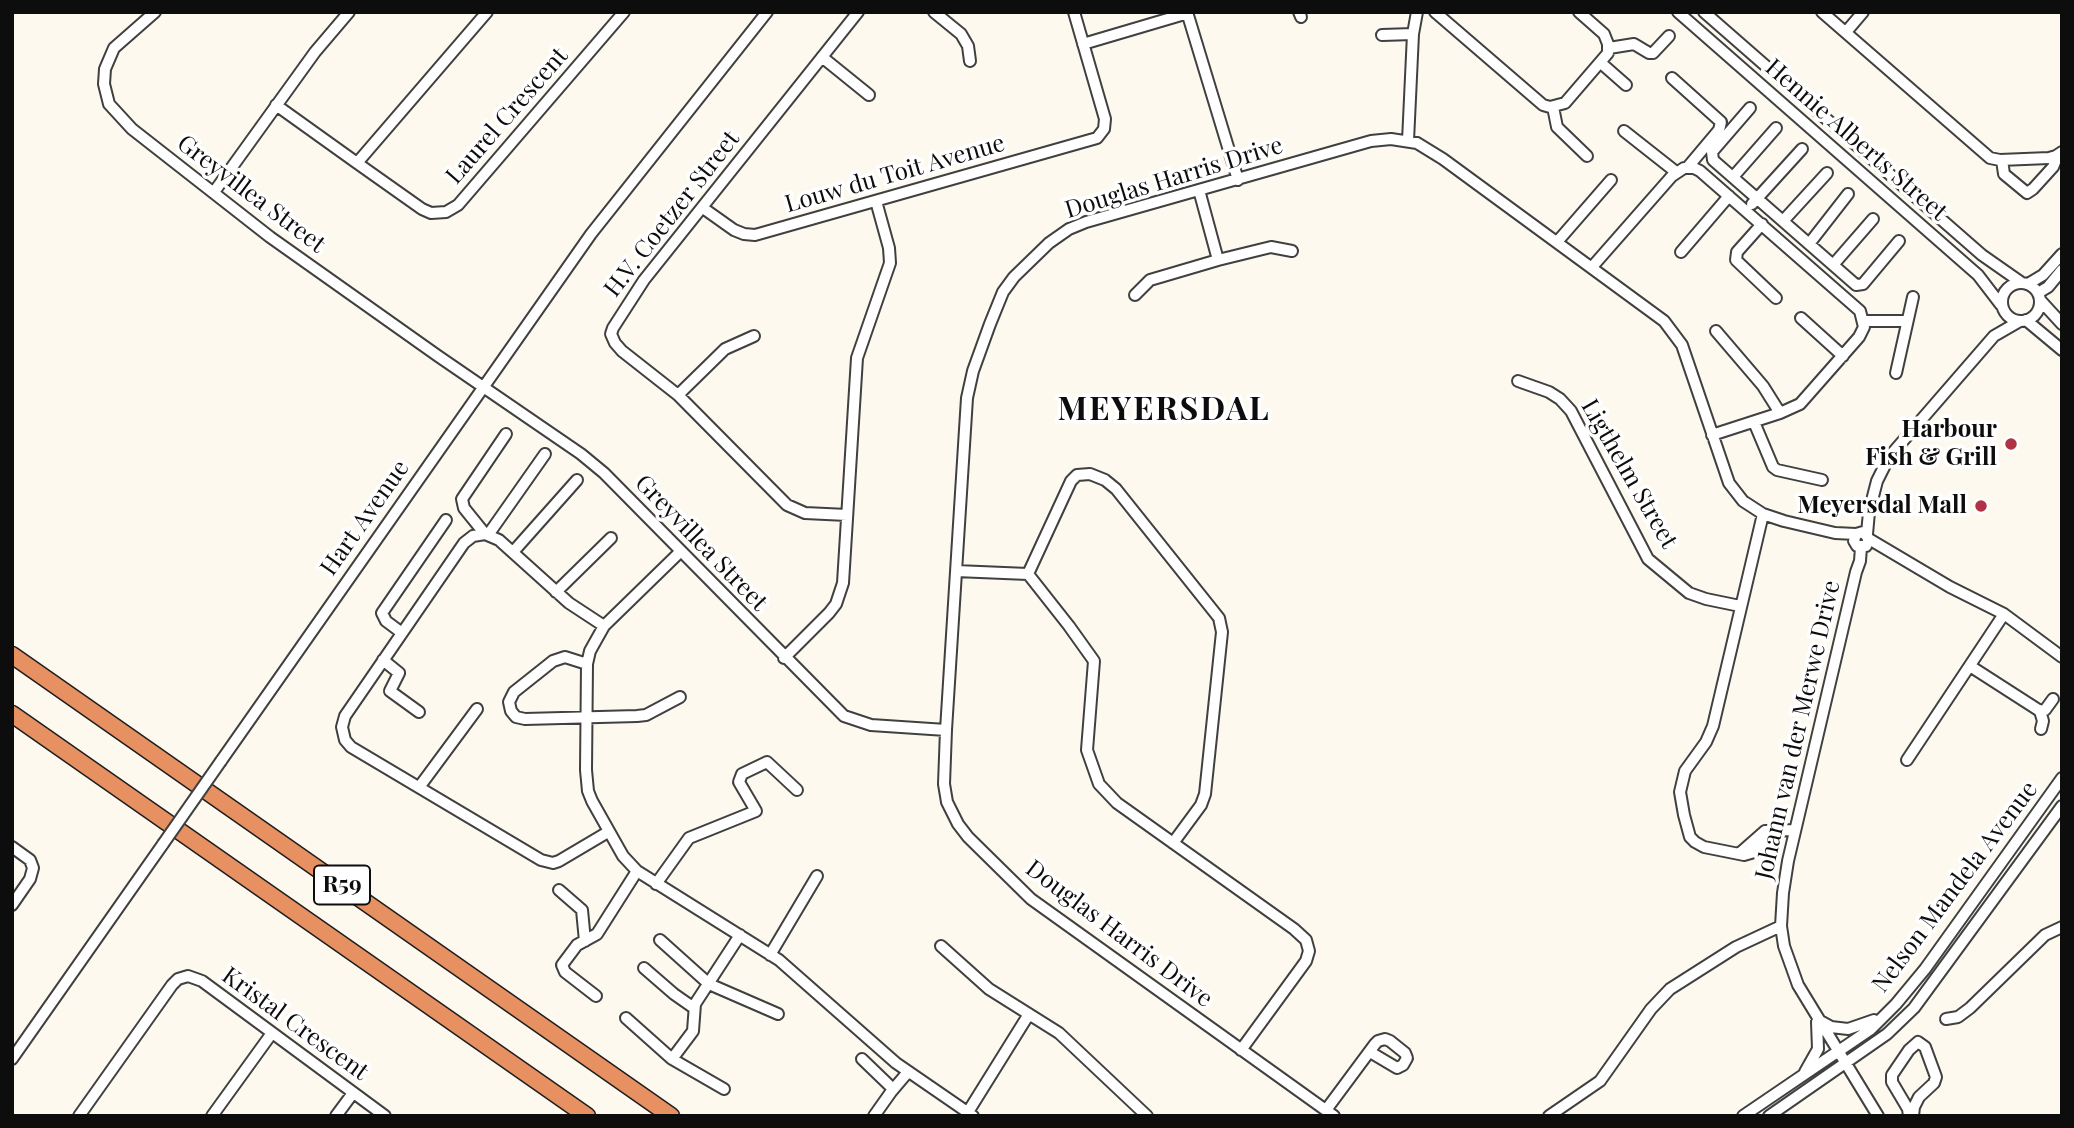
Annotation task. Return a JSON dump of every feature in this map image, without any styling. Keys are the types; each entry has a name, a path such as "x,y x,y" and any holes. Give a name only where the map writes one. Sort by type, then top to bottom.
{"highway":[{"name":"R59","path":"12,655 671,1116"},
{"name":"R59","path":"12,714 587,1116"},
{"path":"496,1052 517,1076 571,1116"}],"street":[{"name":"Greyvillea Street","path":"155,12 114,48 108,60 104,76 107,98 122,120 183,171 270,237 485,385 587,459 835,709 851,720 871,725 946,730"},
{"path":"214,192 315,52 349,12"},
{"path":"276,105 357,163 487,12"},
{"name":"Laurel Crescent","path":"357,163 422,209 431,213 446,212 463,200 624,12"},
{"name":"Hart Avenue","path":"12,1059 591,234 767,12"},
{"name":"H.V. Coetzer Street","path":"847,515 805,513 791,508 678,395 622,351 613,340 612,331 644,280 858,12"},
{"path":"934,12 961,34 968,46 970,61"},
{"path":"1074,12 1083,44 1187,13 1237,180"},
{"path":"1144,12 1148,25"},
{"path":"1408,141 1413,34 1417,12"},
{"path":"1436,12 1543,105 1553,107 1565,103 1601,63 1609,48 1604,34 1579,12"},
{"name":"Hennie Alberts Street","path":"1678,12 1978,275 2013,320 2023,321 2062,350"},
{"name":"Hennie Alberts Street","path":"1704,12 1982,255 2025,284 2062,324"},
{"path":"1846,32 1863,12"},
{"path":"1824,13 1990,158 2002,160 2060,154"},
{"path":"1382,35 1413,34"},
{"path":"1609,48 1634,44 1653,53 1669,36"},
{"name":"Louw du Toit Avenue","path":"702,208 734,230 755,235 1091,141 1103,132 1105,119 1083,44"},
{"path":"822,57 869,95"},
{"path":"1601,63 1626,85"},
{"path":"1592,267 1676,172 1687,168 1719,130 1721,122 1672,78"},
{"path":"1553,107 1557,127 1587,156"},
{"path":"1750,108 1711,154 1713,160 1856,285 1861,285 1899,241"},
{"path":"1733,177 1776,128"},
{"path":"1623,131 1676,172"},
{"name":"Douglas Harris Drive","path":"1330,1113 1045,910 979,849 958,824 947,802 944,784 946,730 968,387 1006,287 1034,256 1069,229 1371,141 1408,141 1427,148 1658,316 1674,333 1686,356 1733,489 1743,501 1763,514 1861,540 1888,552 2004,614 2062,657"},
{"path":"1746,210 1802,149"},
{"path":"2002,160 2004,174 2027,193 2053,167 2060,154"},
{"path":"1687,168 1700,171 1746,210 1855,305 1864,321 1859,337 1805,399 1780,413 1713,435"},
{"path":"1783,221 1827,173"},
{"path":"1557,242 1611,180"},
{"path":"1199,190 1218,260"},
{"path":"1809,244 1848,194"},
{"path":"1681,252 1729,196"},
{"path":"784,658 829,612 839,596 844,576 857,358 890,263 889,248 876,201"},
{"path":"1833,265 1873,219"},
{"path":"1762,224 1737,252 1736,260 1776,298"},
{"path":"1135,295 1150,280 1218,260 1271,247 1292,251"},
{"path":"1994,336 2003,308 2002,298 2009,287 2025,284 2043,275 2062,254"},
{"path":"2023,321 2037,313 2039,297 2062,270"},
{"path":"1896,373 1913,297"},
{"path":"1801,318 1843,356"},
{"path":"1864,321 1908,321"},
{"name":"Johann van der Merwe Drive","path":"1878,1116 1798,985 1784,946 1781,926 1784,884 1794,831 1860,561 1861,540 1879,475 1889,457 1994,336 2023,321"},
{"path":"1716,331 1763,386 1780,413"},
{"path":"678,395 725,349 754,336"},
{"name":"Ligthelm Street","path":"1518,381 1549,392 1571,411 1648,559 1689,593 1740,606"},
{"path":"1754,422 1773,467 1822,480"},
{"path":"506,435 462,499 465,511 486,534 499,540 556,592 579,611 604,626"},
{"path":"545,454 486,534 473,536 464,543 345,716 343,733 345,740 357,751 547,862 559,861 608,832"},
{"path":"1028,575 1070,481 1077,475 1090,474 1105,480 1116,489 1219,618 1222,632 1205,794 1201,805 1173,843"},
{"path":"513,552 577,480"},
{"path":"1763,514 1713,726 1701,750 1685,771 1680,787 1685,823 1695,842 1714,849 1751,853 1776,831 1794,831"},
{"path":"402,633 386,621 382,613 446,520"},
{"path":"556,592 611,538"},
{"path":"680,552 604,626 590,651 587,664 588,791 623,856 637,871 656,884 794,971 905,1070 971,1114 1029,1014"},
{"path":"956,571 1028,575 1095,662 1087,750 1095,778 1110,797 1294,929 1308,943 1306,961 1241,1050"},
{"path":"1908,760 2004,614"},
{"path":"587,664 572,658 559,658 514,692 509,705 513,715 520,718 642,716 680,697"},
{"path":"383,660 398,673 390,691 419,712"},
{"path":"1970,666 2040,711 2043,721 2041,729"},
{"path":"2040,711 2045,710 2053,699"},
{"path":"420,786 477,709"},
{"path":"656,884 689,838 756,811 740,785 739,778 742,774 760,764 769,763 797,790"},
{"name":"Nelson Mandela Avenue","path":"1743,1116 1871,1028 1896,1004 1925,969 2062,778"},
{"name":"Nelson Mandela Avenue","path":"1769,1116 1887,1034 1914,1008 2062,806"},
{"path":"12,847 30,860 33,868 30,879 12,905"},
{"path":"596,996 562,967 575,947 597,934 637,871"},
{"path":"770,955 817,876"},
{"path":"559,890 582,910 585,941"},
{"path":"1549,1116 1600,1081 1651,1009 1670,989 1736,947 1781,926"},
{"path":"1946,1019 1958,1017 1970,1008 2045,935 2062,927"},
{"path":"672,1059 691,1034 695,1004 740,936"},
{"path":"660,940 709,984 778,1014"},
{"path":"941,946 978,981 1049,1025 1147,1116"},
{"path":"644,968 674,995 694,1008"},
{"name":"Kristal Crescent","path":"79,1116 172,985 181,977 191,976 202,981 385,1116"},
{"path":"1801,1077 1818,1049 1818,1018 1841,1029 1857,1028 1879,1018 1896,1004"},
{"path":"626,1018 672,1059 724,1090"},
{"path":"212,1116 272,1033"},
{"path":"1920,1042 1925,1047 1936,1079 1919,1097 1911,1116 1892,1082 1892,1075 1894,1068 1913,1045 1920,1042"},
{"path":"1330,1113 1370,1052"},
{"path":"862,1059 890,1089"},
{"path":"874,1116 905,1070"},
{"path":"336,1116 353,1093"}],"place":[{"name":"Harbour Fish & Grill","path":"2011,444"},
{"name":"Meyersdal Mall","path":"1981,506"}],"district":[{"name":"MEYERSDAL","path":"1164,410"}]}
